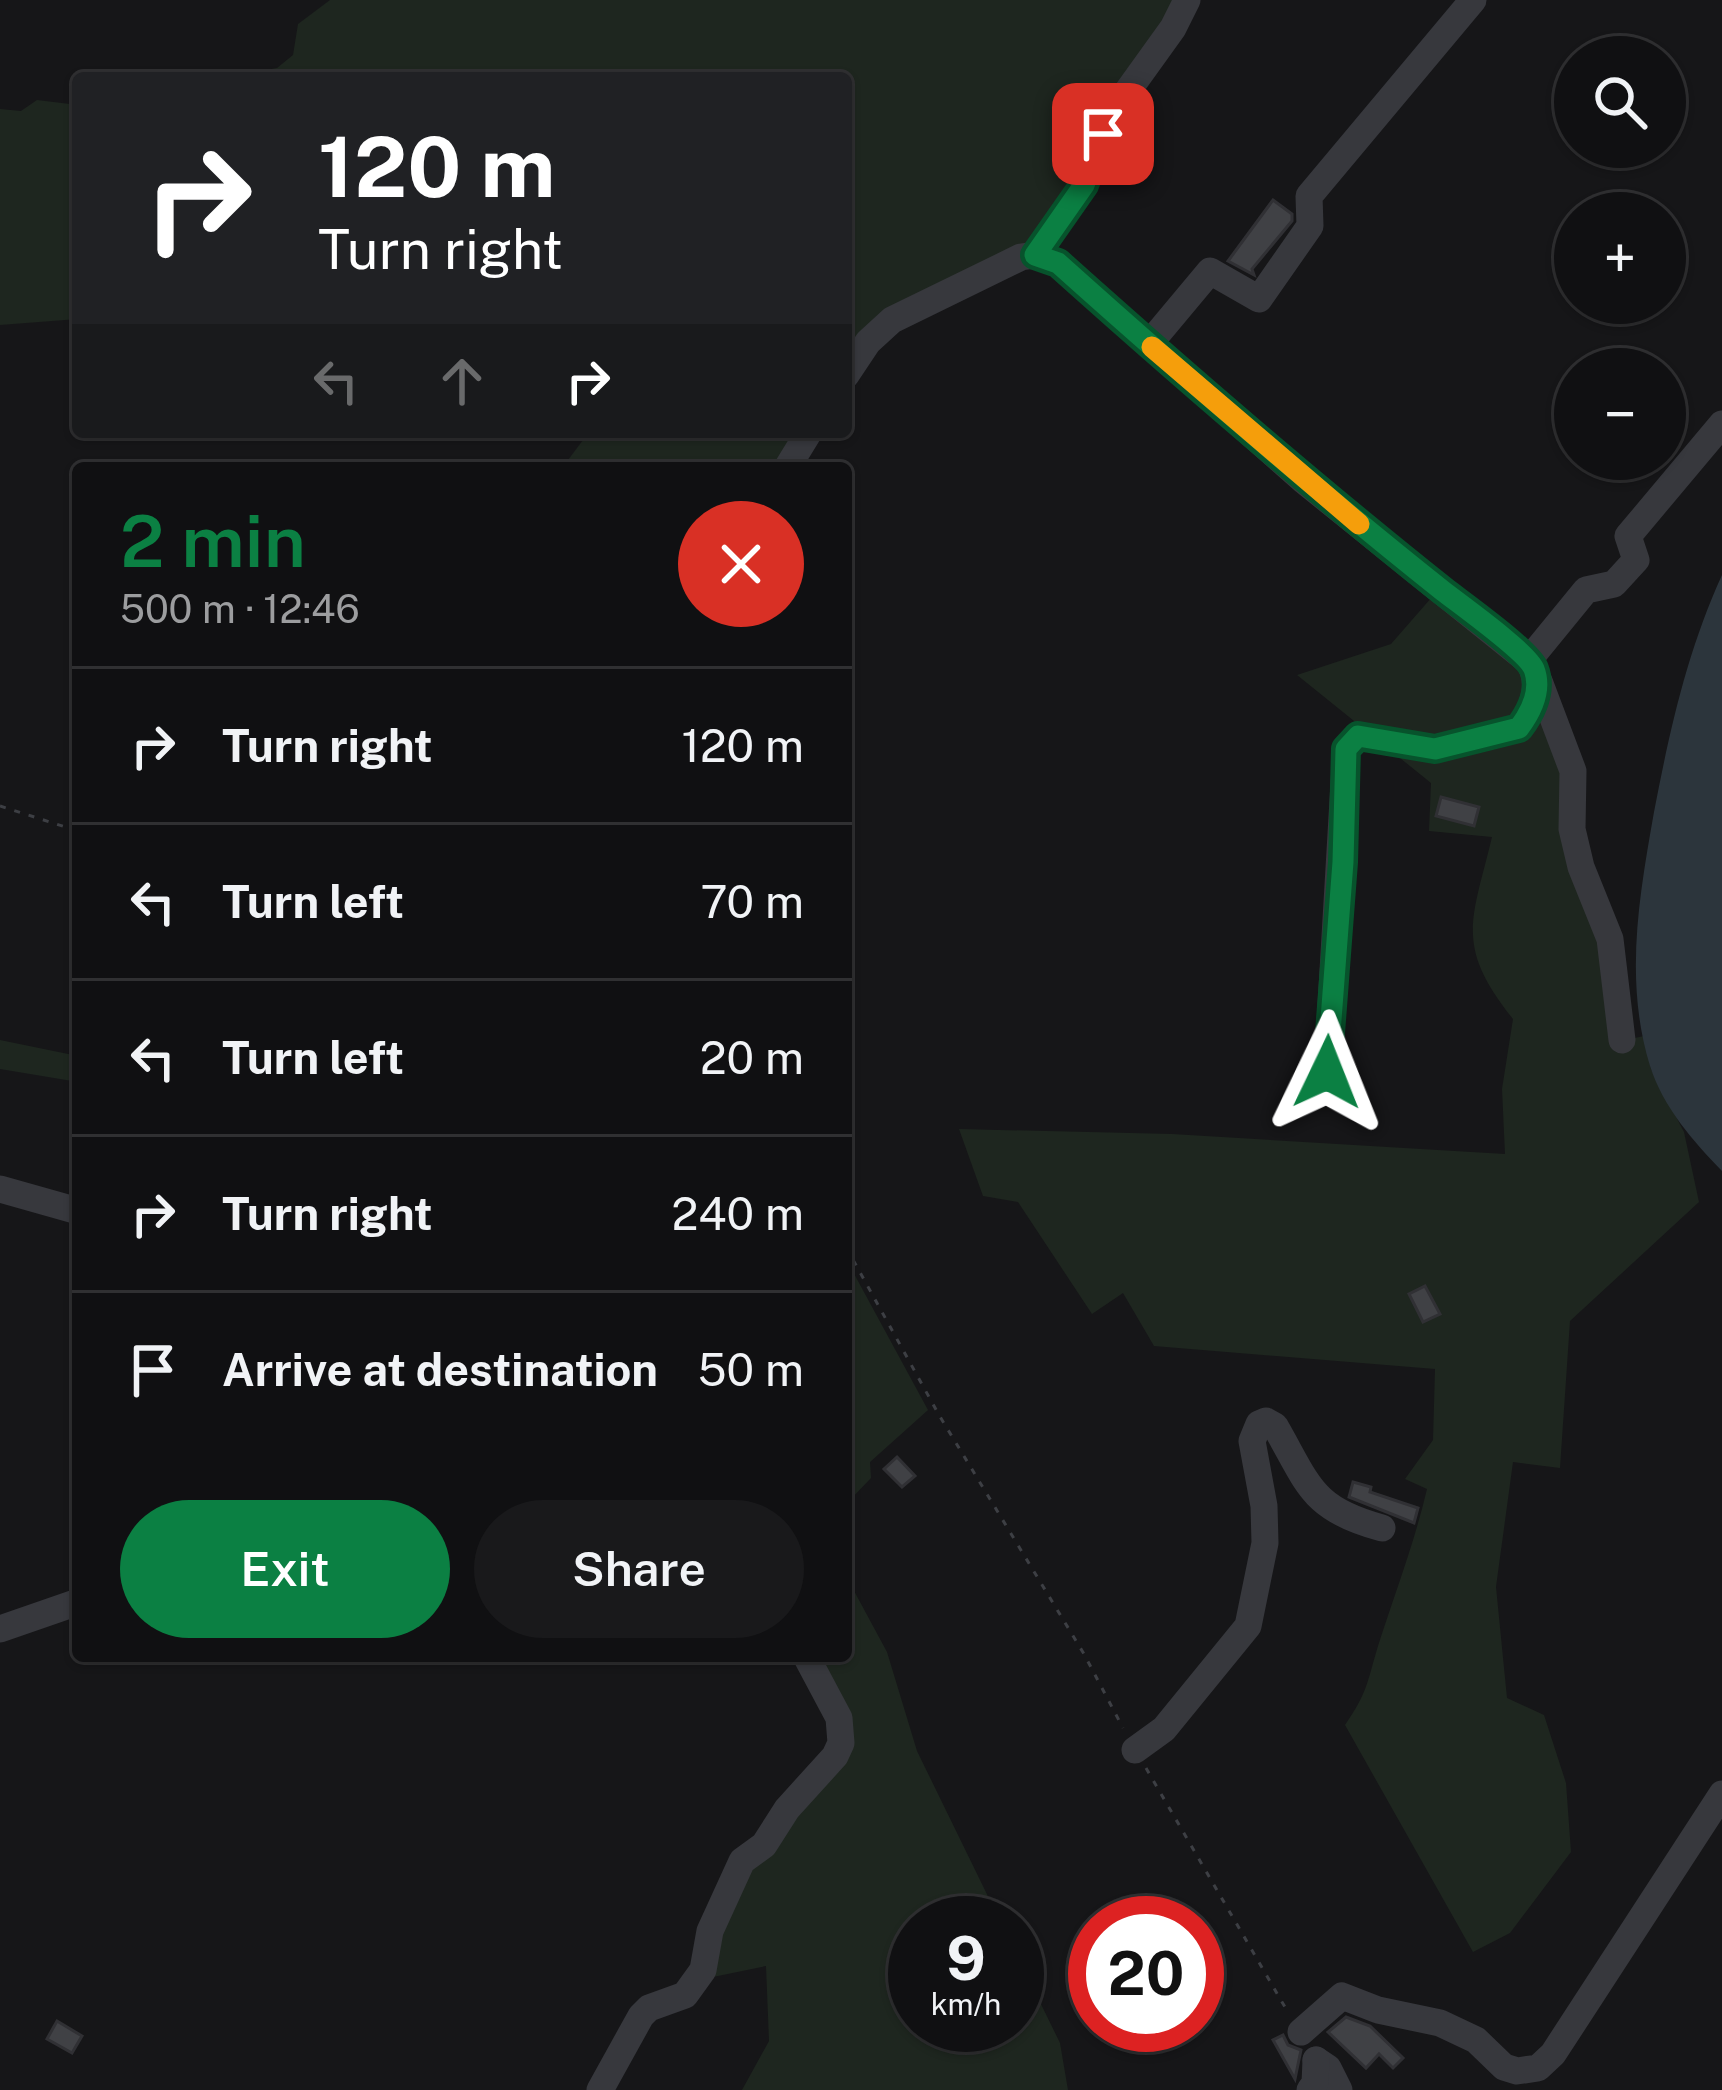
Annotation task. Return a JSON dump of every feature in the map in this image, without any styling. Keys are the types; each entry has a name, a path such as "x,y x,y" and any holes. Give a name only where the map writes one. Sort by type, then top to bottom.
{"street":[{"path":"1035,255 1084,185 1122,99 1173,28 1187,0"},
{"path":"1149,344 1210,271 1259,299 1310,226 1309,196 1473,0"},
{"path":"852,366 868,342 892,320 1022,256 1058,263 1303,480 1532,666 1573,771 1571,829 1610,939 1622,1040"},
{"path":"1327,1072 1343,862 1346,749 1358,736 1435,749 1519,728 1534,707 1532,666 1586,590 1614,584 1636,560 1628,536 1722,424"},
{"path":"0,1189 72,1209"},
{"path":"1135,1750 1164,1730 1248,1626 1265,1543 1264,1506 1252,1442 1258,1424 1266,1421 1275,1426 1316,1497 1349,1519 1382,1528"},
{"path":"0,1629 72,1604"},
{"path":"599,2090 640,2016 685,1994 703,1970 710,1931 742,1861 764,1845 841,1744 839,1718 809,1662"},
{"path":"1301,2032 1342,1996 1378,2010 1440,2023 1476,2040 1504,2067 1517,2072 1538,2068 1553,2054 1722,1794"},
{"path":"1310,2090 1316,2060 1328,2068 1339,2090"}],"path":[{"path":"0,806 72,829"},
{"path":"852,1257 939,1415 1084,1654 1301,2032"}],"shaded area":[{"path":"330,0 1179,0 1048,229 852,360 852,72 255,72 277,68 293,55 298,24"},
{"path":"37,100 72,104 72,319 0,325 0,109 21,111"},
{"path":"584,438 798,438 783,462 566,462"},
{"path":"1722,575 1722,1171 1680,1123 1656,1081 1642,1034 1636,971 1643,876 1666,751 1689,662"},
{"path":"1432,597 1538,665 1630,1039 1644,1036 1651,1069 1684,1132 1699,1202 1570,1321 1560,1468 1513,1462 1496,1587 1507,1698 1544,1715 1566,1783 1571,1852 1510,1933 1473,1952 1345,1725 1366,1687 1422,1509 1427,1489 1405,1479 1433,1440 1435,1369 1154,1346 1123,1293 1092,1314 1018,1202 983,1196 959,1129 1172,1134 1505,1154 1502,1089 1513,1019 1482,971 1473,932 1492,837 1429,831 1431,783 1297,675 1391,644"},
{"path":"0,1040 72,1055 72,1081 0,1069"},
{"path":"852,1270 928,1410 870,1462 871,1478 852,1498"},
{"path":"852,1587 887,1652 917,1751 988,1896 888,1896 888,2052 1044,2052 1044,2010 1060,2043 1068,2090 742,2090 769,2041 766,1966 713,1977 721,1927 744,1868 838,1760 813,1662 852,1662"}],"building":[{"path":"1273,200 1292,214 1292,221 1252,269 1254,275 1228,261"},
{"path":"1441,797 1479,807 1474,826 1436,816"},
{"path":"1425,1286 1440,1314 1423,1322 1409,1294"},
{"path":"897,1457 915,1476 902,1487 884,1469"},
{"path":"1353,1482 1418,1508 1414,1523 1349,1497"},
{"path":"1346,2017 1370,2026 1403,2058 1393,2068 1379,2054 1366,2068 1328,2032"},
{"path":"57,2021 82,2036 72,2053 47,2039"},
{"path":"1283,2035 1288,2045 1301,2050 1295,2079 1273,2040"}],"slow traffic":[{"path":"1152,347 1359,524"}],"route":[{"path":"1103,134 1084,185 1035,255 1058,263 1303,480 1466,609 1536,672 1534,707 1519,728 1435,749 1358,736 1346,749 1343,862 1327,1072"}]}
